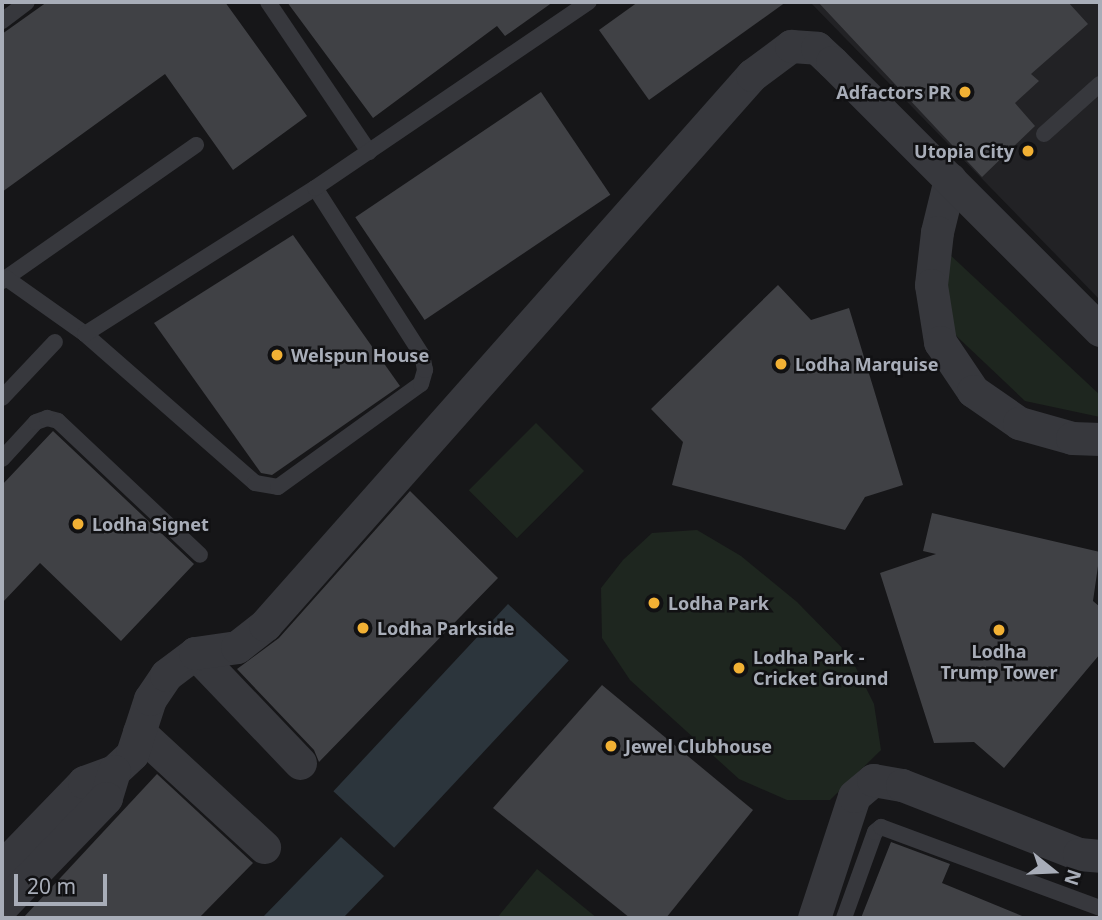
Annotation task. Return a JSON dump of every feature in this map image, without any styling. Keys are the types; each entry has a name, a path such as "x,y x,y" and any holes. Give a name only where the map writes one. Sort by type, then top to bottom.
{"street":[{"path":"2,867 84,782 114,771 132,754 150,699 166,675 195,653 237,647 265,625 768,59 791,46 817,48 1100,330"},
{"path":"950,179 937,232 931,285 940,342 973,391 1019,423 1072,438 1100,439"},
{"path":"195,653 300,763"},
{"path":"139,732 264,847"},
{"path":"2,906 106,798 114,771"},
{"path":"814,918 854,796 873,780 902,785 1079,854 1100,856"}],"lane":[{"path":"2,21 27,2"},
{"path":"268,2 369,152"},
{"path":"85,334 315,188 589,2"},
{"path":"1044,134 1100,84"},
{"path":"196,145 4,279 85,334 255,483 278,487 421,384 425,370 422,355 315,188"},
{"path":"2,398 55,342"},
{"path":"2,459 36,422 47,418 58,421 200,555"},
{"path":"844,918 875,832 881,827 1100,908"}],"shaded area":[{"name":"Utopia City","path":"810,2 1100,2 1100,300"},
{"path":"947,252 1100,395 1100,417 1025,401 948,328"},
{"path":"536,423 584,471 517,538 469,490"},
{"name":"Lodha Park - Cricket Ground","path":"697,530 741,556 797,602 850,656 874,704 881,750 830,800 787,800 739,779 630,680 602,638 601,588 623,560 652,533"},
{"path":"508,604 569,661 394,848 333,791"},
{"path":"341,837 384,876 343,918 262,918"},
{"path":"537,869 597,918 497,918"}],"building":[{"path":"47,2 225,2 307,116 233,170 165,74 2,192 2,34"},
{"path":"287,2 553,2 505,36 497,26 373,118"},
{"path":"638,2 786,2 649,100 599,30"},
{"name":"Adfactors PR","path":"818,2 1068,2 1088,24 1031,74 1039,81 1015,103 1035,126 982,177"},
{"path":"541,92 610,195 425,320 355,217"},
{"name":"Welspun House","path":"293,235 400,386 272,475 261,473 154,323"},
{"name":"Lodha Marquise","path":"778,285 811,320 849,308 903,485 865,497 845,530 672,485 683,442 651,409"},
{"name":"Lodha Signet","path":"53,431 194,564 121,641 40,563 2,603 2,485"},
{"name":"Lodha Parkside","path":"410,491 498,578 319,762 314,750 237,669 279,638"},
{"name":"Lodha Trump Tower","path":"932,513 1100,552 1093,601 1100,607 1100,654 1004,768 974,742 934,743 880,573 936,554 923,551"},
{"name":"Jewel Clubhouse","path":"602,685 753,810 666,918 630,918 493,808"},
{"path":"157,774 253,863 199,918 23,918"},
{"path":"891,842 950,864 942,883 1027,918 861,918"}],"place":[{"name":"Adfactors PR","path":"965,92"},
{"name":"Utopia City","path":"1028,151"},
{"name":"Welspun House","path":"277,355"},
{"name":"Lodha Marquise","path":"781,364"},
{"name":"Lodha Signet","path":"78,524"},
{"name":"Lodha Park","path":"654,603"},
{"name":"Lodha Parkside","path":"363,628"},
{"name":"Lodha Trump Tower","path":"999,630"},
{"name":"Lodha Park - Cricket Ground","path":"739,668"},
{"name":"Jewel Clubhouse","path":"611,746"}]}
